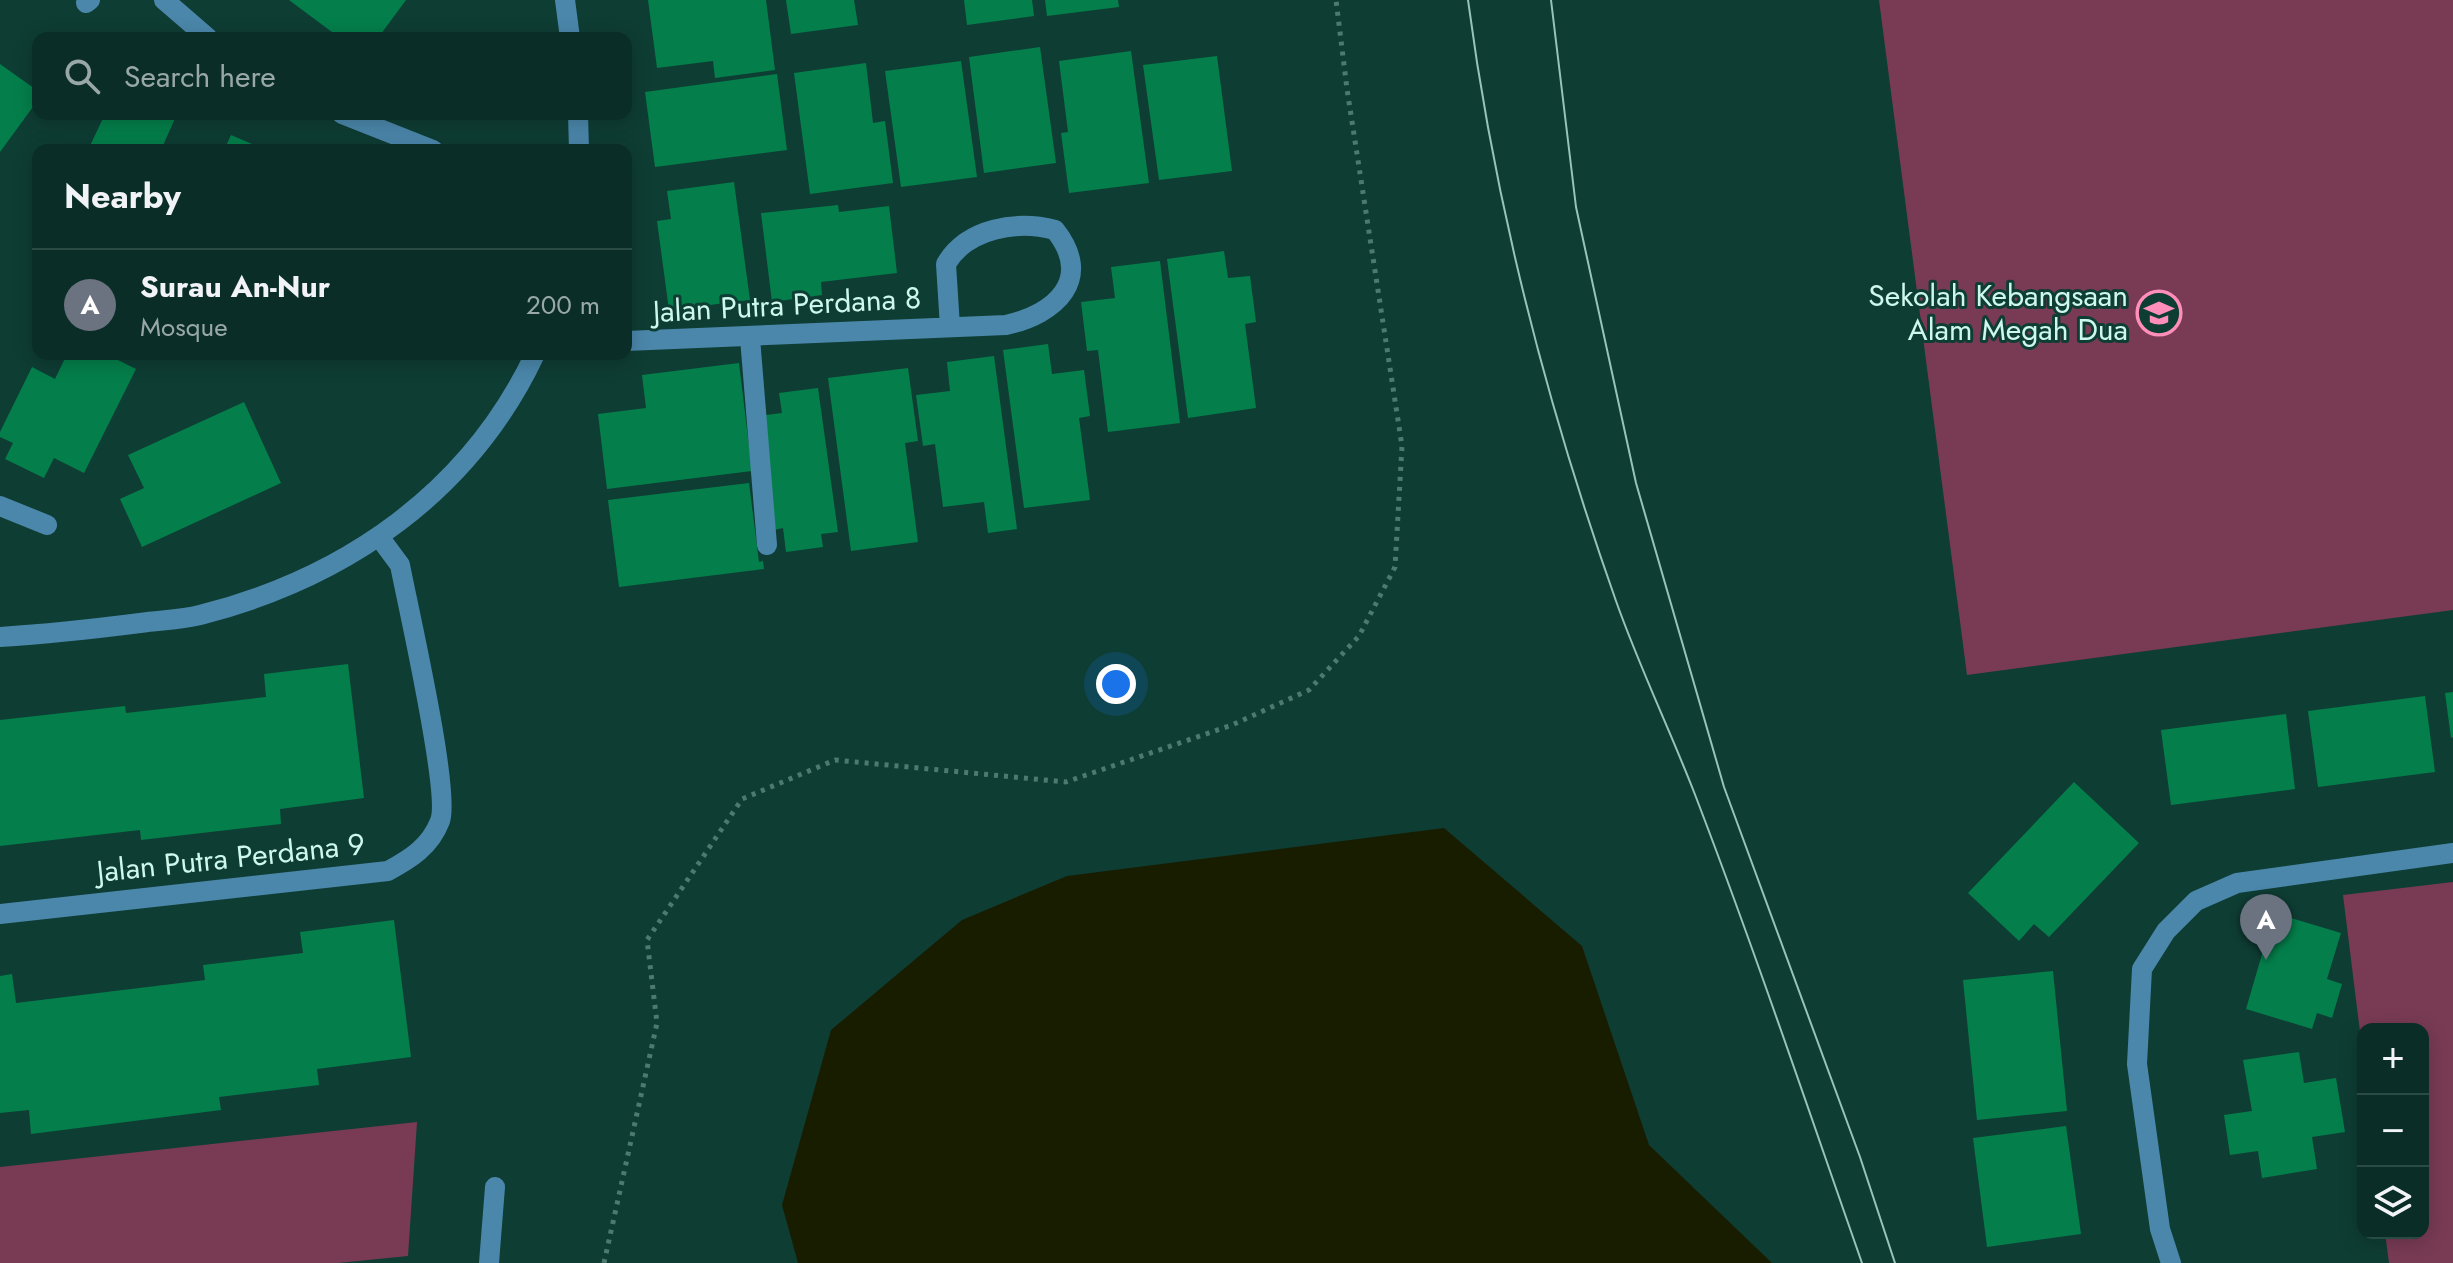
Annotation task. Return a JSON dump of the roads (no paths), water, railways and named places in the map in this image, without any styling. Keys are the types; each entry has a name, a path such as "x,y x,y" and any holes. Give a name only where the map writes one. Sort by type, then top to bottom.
{"street":[{"path":"164,0 201,32"},
{"path":"565,0 569,32"},
{"path":"357,120 418,144"},
{"path":"578,120 579,144"},
{"name":"Jalan Putra Perdana 8","path":"632,341 1006,325 1029,320 1062,297 1070,279 1071,262 1067,246 1055,230 1012,227 964,241 946,264 950,327"},
{"path":"750,338 767,545"},
{"path":"0,637 197,616 270,594 336,565 380,538 483,443 518,390 532,360"},
{"path":"0,506 47,525"},
{"name":"Jalan Putra Perdana 9","path":"0,914 388,871 428,843 441,818 439,775 400,565 380,538"},
{"path":"2171,1263 2160,1229 2137,1064 2142,969 2166,931 2196,901 2237,883 2453,853"},
{"path":"489,1263 495,1187"}],"tram line":[{"path":"1468,0 1479,77 1508,229 1546,379 1591,528 1634,649 1716,851 1862,1263"},
{"path":"1551,0 1576,207 1636,483 1724,787 1860,1157 1895,1263"}],"place":[{"name":"Sekolah Kebangsaan Alam Megah Dua","path":"2159,313"},
{"name":"Surau An-Nur","path":"2266,960"}]}
